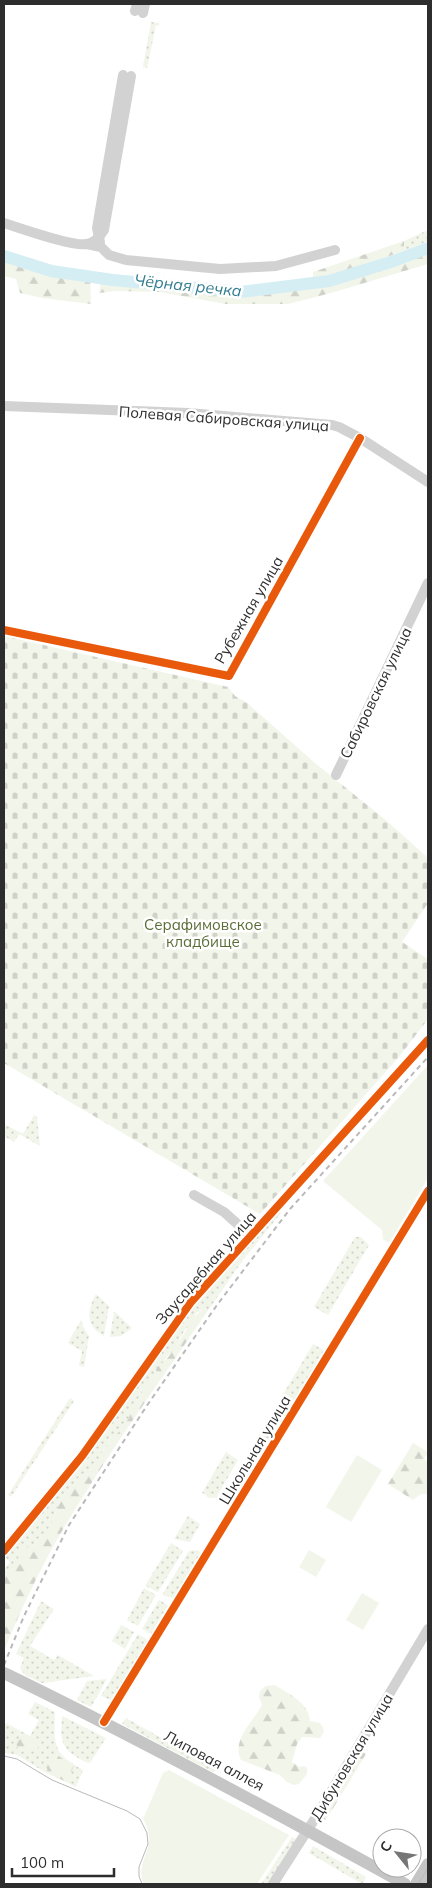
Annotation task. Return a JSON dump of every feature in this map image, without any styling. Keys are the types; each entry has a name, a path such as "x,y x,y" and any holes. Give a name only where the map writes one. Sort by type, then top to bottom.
{"main road":[{"name":"Липовая аллея","path":"4,1673 104,1722 308,1830 405,1884"},
{"path":"416,1884 428,1864"}],"street":[{"path":"95,242 127,76"},
{"path":"4,223 41,234 95,242 108,255 126,260 220,269 276,266 334,250"},
{"name":"Полевая Сабировская улица","path":"4,406 188,413 332,425 360,438 428,482"},
{"name":"Рубежная улица","path":"4,630 229,676 360,438"},
{"name":"Сабировская улица","path":"336,776 428,583"},
{"name":"Заусадебная улица","path":"4,1551 82,1456 191,1302 428,1040"},
{"name":"Школьная улица","path":"104,1722 428,1192"},
{"path":"194,1195 224,1212 251,1236"},
{"name":"Дибуновская улица","path":"273,1884 308,1830 428,1628"}],"green space":[{"path":"151,22 159,23 159,26 156,25 147,68 143,67"},
{"path":"428,230 428,241 404,251 404,241"},
{"path":"404,241 404,251 338,274 313,279 313,272"},
{"path":"4,250 53,265 90,273 91,304 42,298 20,293 16,279 4,276"},
{"path":"428,250 428,264 288,304 225,304 160,292 116,291 99,293 101,280 240,294 327,283"},
{"name":"Серафимовское кладбище","path":"4,636 228,687 235,696 246,702 428,858 428,903 402,942 428,959 428,1019 399,1057 260,1214 4,1063"},
{"path":"428,1065 428,1178 389,1243 383,1239 382,1230 323,1181"},
{"path":"34,1115 37,1117 40,1146 19,1134 14,1142 4,1136 6,1125 23,1134"},
{"path":"280,1211 281,1213 243,1260 207,1312 204,1309 196,1313 194,1320 184,1331 173,1353 167,1356 157,1374 145,1388 131,1410 129,1418 119,1432 110,1439 90,1473 82,1475 76,1480 74,1485 61,1499 51,1525 33,1546 25,1548 15,1568 4,1574 4,1566 5,1568 10,1562 6,1559 5,1555 186,1316"},
{"path":"355,1237 361,1237 369,1245 328,1315 314,1307"},
{"path":"96,1294 109,1306 104,1336 91,1323 91,1306"},
{"path":"204,1309 207,1312 118,1441 50,1552 33,1585 4,1651 4,1574 15,1568 13,1563 20,1556 21,1549 33,1546 51,1525 61,1499 74,1485 76,1480 82,1475 90,1473 110,1439 119,1432 145,1388 157,1374 156,1369 177,1346 195,1317"},
{"path":"114,1311 132,1328 121,1336 110,1337"},
{"path":"81,1320 89,1336 84,1367 79,1366 82,1351 68,1343"},
{"path":"313,1344 324,1350 280,1424 269,1418"},
{"path":"70,1398 74,1401 11,1497 8,1495"},
{"path":"264,1427 275,1434 271,1440 266,1438 252,1463 245,1458"},
{"path":"413,1443 428,1452 424,1459 428,1462 428,1494 421,1494 413,1500 388,1484"},
{"path":"226,1452 238,1460 216,1498 210,1498 202,1493"},
{"path":"357,1455 382,1470 351,1522 326,1507"},
{"path":"243,1462 253,1468 229,1507 219,1501"},
{"path":"188,1516 200,1524 190,1542 174,1539"},
{"path":"171,1543 183,1551 158,1592 145,1586"},
{"path":"196,1550 201,1552 173,1598 162,1595 189,1551"},
{"path":"309,1550 326,1560 316,1577 299,1567"},
{"path":"144,1588 156,1595 138,1626 127,1620"},
{"path":"362,1593 379,1603 363,1630 346,1620"},
{"path":"159,1600 168,1605 151,1634 142,1629"},
{"path":"41,1601 54,1609 30,1646 54,1660 58,1655 94,1676 42,1683 25,1675 20,1668 24,1658 16,1654"},
{"path":"121,1625 134,1632 125,1649 112,1641"},
{"path":"138,1634 148,1640 111,1700 101,1696"},
{"path":"107,1679 91,1707 77,1700 87,1681"},
{"path":"275,1685 302,1704 309,1715 310,1721 321,1724 324,1731 320,1738 302,1737 297,1744 292,1762 300,1767 304,1766 307,1768 307,1774 299,1784 294,1785 287,1782 280,1775 241,1760 239,1753 239,1745 244,1731 262,1705 259,1697 260,1691 266,1686"},
{"path":"35,1702 55,1712 55,1740 57,1747 65,1758 83,1770 76,1787 43,1771 17,1755 4,1753 4,1727 6,1723 30,1736 39,1720 28,1714"},
{"path":"62,1716 106,1738 90,1763 75,1756 66,1748 61,1733"},
{"path":"126,1718 218,1770 213,1772 122,1724"},
{"path":"22,1734 37,1738 40,1742 35,1751 25,1752 18,1750 16,1742"},
{"path":"361,1751 366,1754 326,1820 322,1818"},
{"path":"57,1755 74,1766 70,1774 69,1783 47,1773 48,1760"},
{"path":"169,1770 289,1835 257,1884 143,1883 141,1874 149,1838 148,1829 143,1819 163,1773"},
{"path":"292,1837 298,1840 269,1884 261,1884"},
{"path":"313,1846 366,1877 362,1884 309,1853"}],"waterway":[{"name":"Чёрная речка","path":"4,256 51,271 113,280 241,292 329,281 394,261 428,248"}],"tram line":[{"path":"4,1756 17,1759 52,1780 127,1811 140,1819 147,1833 148,1844 139,1867 139,1876 142,1884"},
{"path":"418,1884 428,1868"}],"railway":[{"path":"4,1665 24,1616 69,1525 148,1404 217,1305 290,1209 428,1057"}],"cycle path":[{"path":"4,630 229,676 360,438"},
{"path":"4,1551 82,1456 191,1302 428,1040"},
{"path":"104,1722 428,1191"}]}
